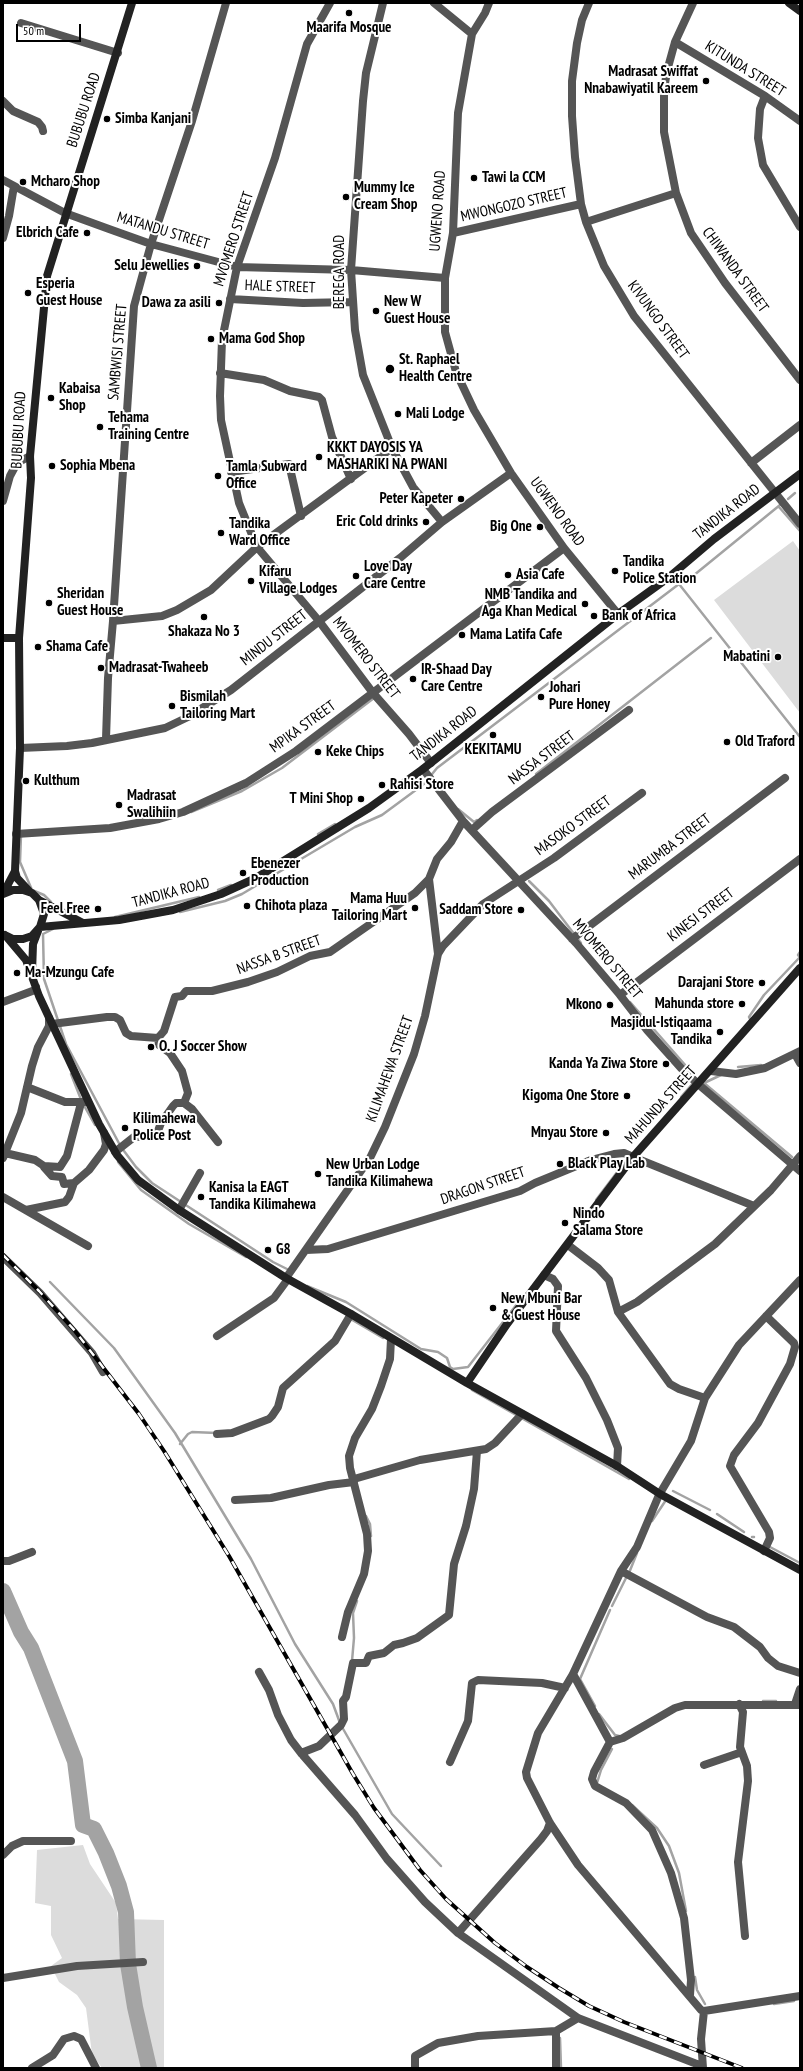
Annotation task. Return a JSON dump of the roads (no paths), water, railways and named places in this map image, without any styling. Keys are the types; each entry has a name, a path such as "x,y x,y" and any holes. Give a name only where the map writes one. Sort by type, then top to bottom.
{"street":[{"name":"BUBUBU ROAD","path":"15,871 20,748 19,638 31,478 30,456 47,276 65,213 118,53 132,3"},
{"name":"SAMBWISI STREET","path":"106,739 108,678 134,306 151,244 192,121 226,3"},
{"name":"MVOMERO STREET","path":"330,3 307,44 275,158 237,267 222,340 220,373 221,420 231,472 239,503 257,547 318,621 373,693 409,734 431,763"},
{"name":"BEREGA ROAD","path":"383,3 366,73 351,270 354,330 363,375 392,448 413,487 442,522"},
{"path":"434,3 472,34"},
{"name":"UGWENO ROAD","path":"489,3 485,13 472,34 458,113 453,233 445,278 445,332 456,372 474,410 511,473 564,548 618,614"},
{"name":"KIVUNGO STREET","path":"589,3 577,43 572,81 572,116 581,204 586,222 604,266 634,316 800,524"},
{"name":"CHIWANDA STREET","path":"693,3 675,42 667,71 664,109 666,151 676,193 691,233 725,283 800,380"},
{"path":"789,3 800,11"},
{"path":"21,23 118,53"},
{"name":"KITUNDA STREET","path":"675,42 765,96 800,121"},
{"path":"765,96 760,109 758,138 763,165 800,227"},
{"path":"3,101 13,111 38,122 42,126 43,131"},
{"name":"MATANDU STREET","path":"3,180 65,213 151,244 237,267 351,270 445,278"},
{"path":"3,238 9,216 14,186"},
{"path":"586,222 676,193"},
{"name":"MWONGOZO STREET","path":"453,233 581,204"},
{"name":"HALE STREET","path":"230,299 290,302 352,302"},
{"path":"220,373 264,380 290,391 315,395 322,400 332,437 351,479"},
{"path":"751,463 800,425"},
{"path":"113,621 147,619 177,610 211,590 257,547 392,448"},
{"path":"3,501 10,476 17,463 30,456"},
{"path":"231,472 288,464 301,516"},
{"name":"MINDU STREET","path":"20,748 67,746 106,739 165,728 188,717 231,690 442,522 511,473"},
{"name":"TANDIKA ROAD","path":"40,928 119,920 173,910 221,894 249,881 322,838 431,763 618,614 668,578 714,539 774,492 800,474"},
{"name":"MPIKA STREET","path":"16,834 110,828 183,812 220,796 270,768 373,693 564,548"},
{"path":"3,638 19,638"},
{"name":"NASSA STREET","path":"472,829 492,812 629,710"},
{"name":"MVOMERO STREET","path":"423,769 463,821 520,880 572,939 620,994 647,1030 698,1084 800,1171"},
{"name":"MARUMBA STREET","path":"572,939 784,778"},
{"name":"MASOKO STREET","path":"520,880 554,858 642,793"},
{"path":"438,954 429,879 437,859 451,842 463,821"},
{"name":"KINESI STREET","path":"620,994 800,859"},
{"path":"15,871 17,878 39,900 84,924"},
{"path":"3,894 15,871"},
{"name":"NASSA B STREET","path":"158,1038 166,1027 174,998 182,996 183,992 212,990 248,982 277,972 310,956 330,952 415,893 429,879"},
{"name":"KILIMAHEWA STREET","path":"217,1336 274,1298 370,1158 414,1054 425,1016 438,954 443,946 483,904 520,880"},
{"path":"3,894 18,890 32,893"},
{"path":"32,973 33,944 44,914 39,900"},
{"path":"4,934 13,939 23,939 32,936 40,928"},
{"path":"4,934 22,955 32,973 36,987 51,1021 104,1132 115,1152 138,1180 179,1210 287,1278 467,1383 617,1466 660,1494 800,1570"},
{"name":"MAHUNDA STREET","path":"467,1383 507,1324 633,1157 711,1071 800,968"},
{"path":"3,1002 34,990 36,987"},
{"path":"51,1021 115,1017 120,1020 126,1033 131,1036 158,1038 159,1045 170,1053 182,1071 188,1093 184,1103"},
{"path":"51,1021 50,1026 38,1047 21,1113 4,1156 35,1160 44,1166 52,1176 62,1177 64,1184 74,1183"},
{"path":"711,1071 736,1074 765,1068 798,1053 800,1063"},
{"path":"27,1087 65,1102 89,1102"},
{"path":"44,1166 60,1168 65,1161 81,1103"},
{"path":"115,1152 134,1138 156,1136 161,1123 176,1103 184,1103 192,1109 218,1142"},
{"path":"26,1210 65,1202 69,1197 74,1183 89,1170 104,1150 106,1144 104,1132"},
{"name":"DRAGON STREET","path":"306,1250 328,1249 506,1196 584,1163 614,1154 624,1153 754,1206"},
{"path":"618,1312 637,1302 715,1244 771,1190 800,1156"},
{"path":"179,1210 200,1173"},
{"path":"3,1197 88,1246"},
{"path":"568,1245 598,1268 609,1280 618,1312 670,1384 679,1389 705,1398"},
{"path":"3,1257 45,1299 92,1353 103,1372"},
{"path":"544,1275 553,1279 558,1286 556,1331 586,1378 608,1420 618,1448 617,1466"},
{"path":"800,1280 739,1345 705,1398 691,1441 660,1494 637,1547 621,1571 573,1674 538,1733 526,1772 526,1778 550,1823 578,1865 690,1995 701,2010 704,2011 800,1996"},
{"path":"217,1434 232,1433 244,1427 269,1419 278,1407 283,1388 335,1341 351,1314"},
{"path":"764,1551 770,1538 769,1532 730,1466 734,1455 758,1424 798,1347 766,1316"},
{"path":"342,1637 348,1612 364,1574 368,1551 367,1534 350,1468 350,1449 381,1386 390,1359 391,1339"},
{"path":"235,1500 271,1498 329,1485 354,1482 354,1479 420,1460 477,1451 495,1443 522,1414"},
{"path":"301,1753 319,1746 341,1725 344,1718 343,1701 346,1696 353,1663 366,1663 368,1657 384,1653 394,1645 417,1638 449,1615 454,1564 466,1526 474,1489 477,1451"},
{"path":"3,1561 9,1561 32,1552"},
{"path":"621,1571 707,1617 734,1627 760,1647 768,1658 778,1666 800,1673"},
{"path":"259,1672 269,1690 278,1715 291,1740 355,1815 387,1859 425,1902 458,1933 578,2018 702,2067 701,2039 704,2011"},
{"path":"573,1674 610,1742"},
{"path":"450,1762 468,1721 472,1683 478,1680 542,1683 565,1688"},
{"path":"690,1995 691,1980 684,1918 671,1874 652,1830 626,1803 595,1786 593,1783 594,1772 610,1742 623,1738 675,1708 685,1705 798,1704 800,1689"},
{"path":"739,1704 743,1712 739,1739 747,1766 748,1781 738,1862 745,1936"},
{"path":"704,1765 742,1752"},
{"path":"458,1933 541,1840 548,1831 550,1823"},
{"path":"3,1855 12,1846 24,1841 71,1841"},
{"path":"3,1978 77,1966 143,1962"},
{"path":"415,2068 415,2056 438,2043 478,2036 556,2030 578,2018"},
{"path":"556,2030 556,2068"},
{"path":"32,2068 53,2055 64,2039 74,2036 81,2039 96,2068"}],"waterway":[{"path":"788,499 795,493"},
{"path":"180,912 225,901 242,894 355,827 382,815 424,784 437,768 679,584 688,580 780,505"},
{"path":"779,507 800,531"},
{"path":"679,584 800,737"},
{"path":"536,774 711,638"},
{"path":"191,812 242,791 282,768 374,698"},
{"path":"458,809 474,822 477,820"},
{"path":"318,834 335,824"},
{"path":"21,835 20,862 32,890 44,895 51,902"},
{"path":"529,881 549,901 581,943"},
{"path":"218,890 231,885"},
{"path":"115,917 199,897"},
{"path":"53,929 43,934 44,979 66,1044 121,1147 136,1167 152,1183 273,1262 289,1270"},
{"path":"750,1019 749,1017 764,995 800,957 798,955 800,952"},
{"path":"630,1002 693,1074"},
{"path":"738,1067 761,1065"},
{"path":"71,1074 82,1102 95,1125"},
{"path":"721,1075 704,1083 792,1157"},
{"path":"681,1097 694,1082"},
{"path":"118,1162 141,1190 189,1224 246,1257"},
{"path":"596,1200 621,1167"},
{"path":"50,1282 114,1348 175,1433 251,1559 295,1644 333,1704 340,1723"},
{"path":"307,1286 346,1302 421,1349 438,1352 447,1358 450,1367 453,1369 468,1367 524,1295"},
{"path":"349,1318 383,1338"},
{"path":"472,1390 629,1479"},
{"path":"180,1444 188,1434 192,1432 217,1433"},
{"path":"673,1491 710,1510"},
{"path":"652,1521 666,1500"},
{"path":"717,1514 744,1532"},
{"path":"366,1516 370,1524 371,1536"},
{"path":"770,1547 800,1563"},
{"path":"629,1573 637,1553"},
{"path":"612,1606 627,1576"},
{"path":"3,1591 21,1632 31,1648 75,1761 83,1825 94,1829 106,1853 119,1886 126,1912 128,1964 135,2007 149,2068"},
{"path":"352,1661 354,1638 353,1613 357,1601"},
{"path":"595,1706 580,1679 610,1610"},
{"path":"763,1701 776,1701"},
{"path":"599,1714 615,1735 619,1736"},
{"path":"342,1727 392,1814 441,1866"},
{"path":"597,1783 601,1770 612,1749"},
{"path":"632,1805 657,1828 669,1846 679,1873 686,1911"},
{"path":"695,1977 697,1990 705,2004"},
{"path":"774,2004 794,2001"},
{"path":"560,2038 561,2068"}],"railway":[{"path":"3,1255 39,1291 75,1331 139,1414 164,1451 229,1556 353,1774 374,1808 420,1870 446,1899 495,1943 527,1967 589,2006 624,2022 742,2068"}],"place":[{"name":"Maarifa Mosque","path":"349,13"},
{"name":"Madrasat Swiffat Nnabawiyatil Kareem","path":"706,81"},
{"name":"Simba Kanjani","path":"107,119"},
{"name":"Tawi la CCM","path":"474,178"},
{"name":"Mcharo Shop","path":"23,182"},
{"name":"Mummy Ice Cream Shop","path":"346,197"},
{"name":"Elbrich Cafe","path":"87,233"},
{"name":"Selu Jewellies","path":"197,266"},
{"name":"Esperia Guest House","path":"28,293"},
{"name":"Dawa za asili","path":"219,303"},
{"name":"New W Guest House","path":"376,311"},
{"name":"Mama God Shop","path":"211,339"},
{"name":"St. Raphael Health Centre","path":"390,369"},
{"name":"Kabaisa Shop","path":"51,398"},
{"name":"Mali Lodge","path":"398,414"},
{"name":"Tehama Training Centre","path":"100,427"},
{"name":"KKKT DAYOSIS YA MASHARIKI NA PWANI","path":"319,457"},
{"name":"Sophia Mbena","path":"52,466"},
{"name":"Tamla Subward Office","path":"218,476"},
{"name":"Peter Kapeter","path":"461,499"},
{"name":"Eric Cold drinks","path":"426,522"},
{"name":"Big One","path":"540,527"},
{"name":"Tandika Ward Office","path":"221,533"},
{"name":"Tandika Police Station","path":"615,571"},
{"name":"Asia Cafe","path":"508,575"},
{"name":"Love Day Care Centre","path":"356,576"},
{"name":"Kifaru Village Lodges","path":"251,581"},
{"name":"Sheridan Guest House","path":"49,603"},
{"name":"NMB Tandika and Aga Khan Medical","path":"585,604"},
{"name":"Bank of Africa","path":"594,616"},
{"name":"Shakaza No 3","path":"204,617"},
{"name":"Mama Latifa Cafe","path":"462,635"},
{"name":"Shama Cafe","path":"38,647"},
{"name":"Mabatini","path":"778,657"},
{"name":"Madrasat-Twaheeb","path":"101,668"},
{"name":"IR-Shaad Day Care Centre","path":"413,679"},
{"name":"Johari Pure Honey","path":"541,697"},
{"name":"Bismilah Tailoring Mart","path":"172,706"},
{"name":"KEKITAMU","path":"493,735"},
{"name":"Old Traford","path":"727,742"},
{"name":"Keke Chips","path":"318,752"},
{"name":"Kulthum","path":"26,781"},
{"name":"Rahisi Store","path":"382,785"},
{"name":"T Mini Shop","path":"361,799"},
{"name":"Madrasat Swalihiin","path":"119,805"},
{"name":"Ebenezer Production","path":"243,873"},
{"name":"Chihota plaza","path":"247,906"},
{"name":"Mama Huu Tailoring Mart","path":"415,908"},
{"name":"Feel Free","path":"98,909"},
{"name":"Saddam Store","path":"521,910"},
{"name":"Ma-Mzungu Cafe","path":"17,973"},
{"name":"Darajani Store","path":"762,983"},
{"name":"Mahunda store","path":"742,1004"},
{"name":"Mkono","path":"610,1005"},
{"name":"Masjidul-Istiqaama Tandika","path":"720,1032"},
{"name":"O. J Soccer Show","path":"151,1047"},
{"name":"Kanda Ya Ziwa Store","path":"666,1064"},
{"name":"Kigoma One Store","path":"627,1096"},
{"name":"Kilimahewa Police Post","path":"125,1128"},
{"name":"Mnyau Store","path":"606,1133"},
{"name":"Black Play Lab","path":"560,1164"},
{"name":"New Urban Lodge Tandika Kilimahewa","path":"318,1174"},
{"name":"Kanisa la EAGT Tandika Kilimahewa","path":"201,1197"},
{"name":"Nindo Salama Store","path":"565,1223"},
{"name":"G8","path":"268,1250"},
{"name":"New Mbuni Bar & Guest House","path":"493,1308"}]}
